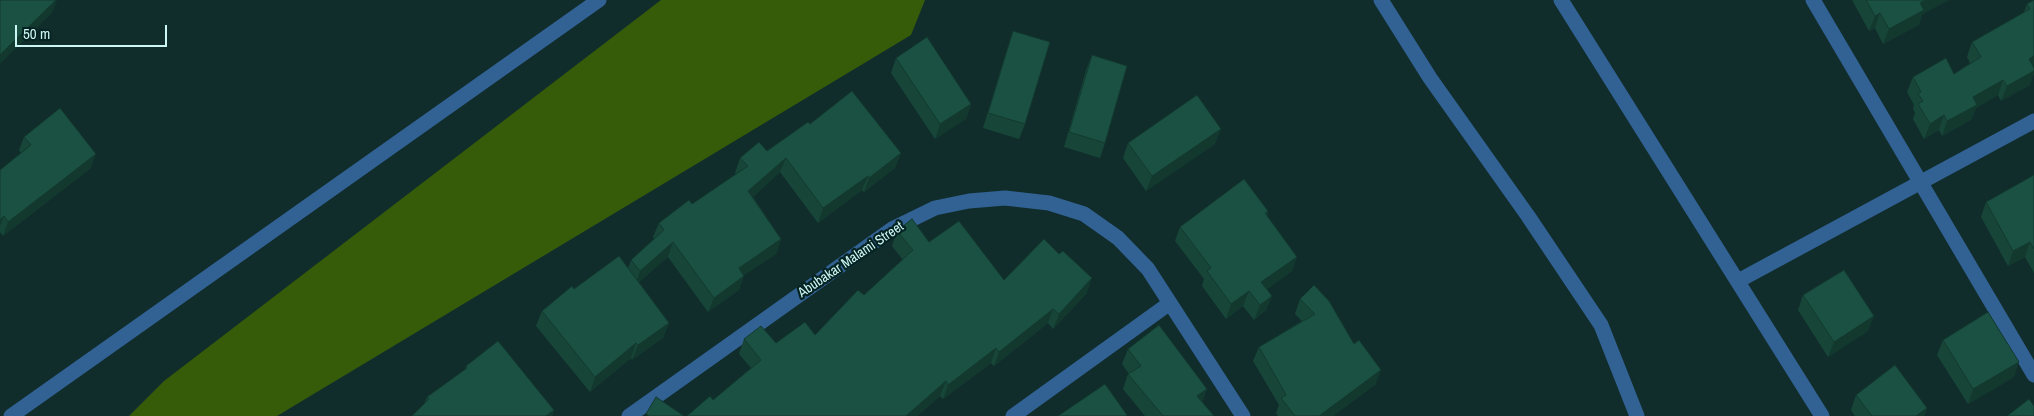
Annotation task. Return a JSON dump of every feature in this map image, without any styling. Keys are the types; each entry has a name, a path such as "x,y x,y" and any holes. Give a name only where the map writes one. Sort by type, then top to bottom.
{"street":[{"path":"11,416 599,0"},
{"path":"1381,0 1430,78 1528,216 1601,325 1637,416"},
{"path":"1561,0 1822,416"},
{"path":"1813,0 2034,376"},
{"path":"1738,281 2034,121"},
{"name":"Abubakar Malami Street","path":"629,416 892,229 935,208 969,201 1005,198 1048,203 1084,214 1118,238 1148,269 1243,416"},
{"path":"1013,416 1170,303"}],"green space":[{"path":"661,0 925,0 911,35 277,416 129,416 164,381"}],"building":[{"path":"0,0 56,0 0,55"},
{"path":"1866,0 1926,0 1920,3 1924,10 1889,29 1880,13 1875,16"},
{"path":"2034,0 2034,56 2029,59 2034,71 2007,86 2003,80 1973,97 1977,105 1947,121 1944,115 1930,124 1918,104 1923,101 1918,94 1921,92 1913,77 1946,58 1954,74 1981,57 1972,42 2030,9 2027,4"},
{"path":"1013,31 1050,42 1025,124 988,113"},
{"path":"927,37 971,104 940,124 896,58"},
{"path":"1092,55 1127,66 1105,143 1069,132"},
{"path":"852,91 901,153 869,178 868,176 823,208 786,158 748,191 781,239 739,268 744,276 714,298 673,242 640,271 631,260 664,230 659,223 689,200 692,204 748,166 740,158 759,142 767,151 808,122 810,124"},
{"path":"1197,95 1221,129 1152,176 1128,143"},
{"path":"60,108 96,154 8,222 4,216 0,220 0,170 31,145 24,137"},
{"path":"2034,175 2034,249 2030,242 2013,251 1986,202"},
{"path":"1244,179 1268,211 1265,213 1297,257 1261,282 1272,296 1260,305 1249,291 1231,304 1207,271 1211,268 1180,227"},
{"path":"912,219 929,242 959,221 1004,280 1044,239 1059,254 1063,251 1092,278 1059,314 1053,309 999,352 996,348 948,385 946,381 906,416 687,416 710,396 713,400 761,360 744,339 761,326 776,343 805,322 815,335 858,290 864,295 913,250 897,231"},
{"path":"619,256 669,323 638,345 636,343 595,377 542,311 572,286 574,289"},
{"path":"1844,270 1874,316 1834,342 1803,295"},
{"path":"1314,285 1329,301 1354,344 1359,340 1381,370 1319,416 1295,416 1281,398 1286,395 1259,347 1315,314 1300,299"},
{"path":"1988,312 2019,362 1973,389 1943,340"},
{"path":"1159,325 1207,389 1197,396 1214,416 1163,416 1128,374 1141,366 1128,349"},
{"path":"498,341 554,410 546,416 412,416 429,399 427,397 467,368 466,366"},
{"path":"1895,365 1927,408 1916,416 1872,416 1856,395"},
{"path":"1105,384 1126,416 1058,416"},
{"path":"656,397 684,416 649,416 646,414"},
{"path":"2029,399 2034,406 2034,416 2007,416"}]}
